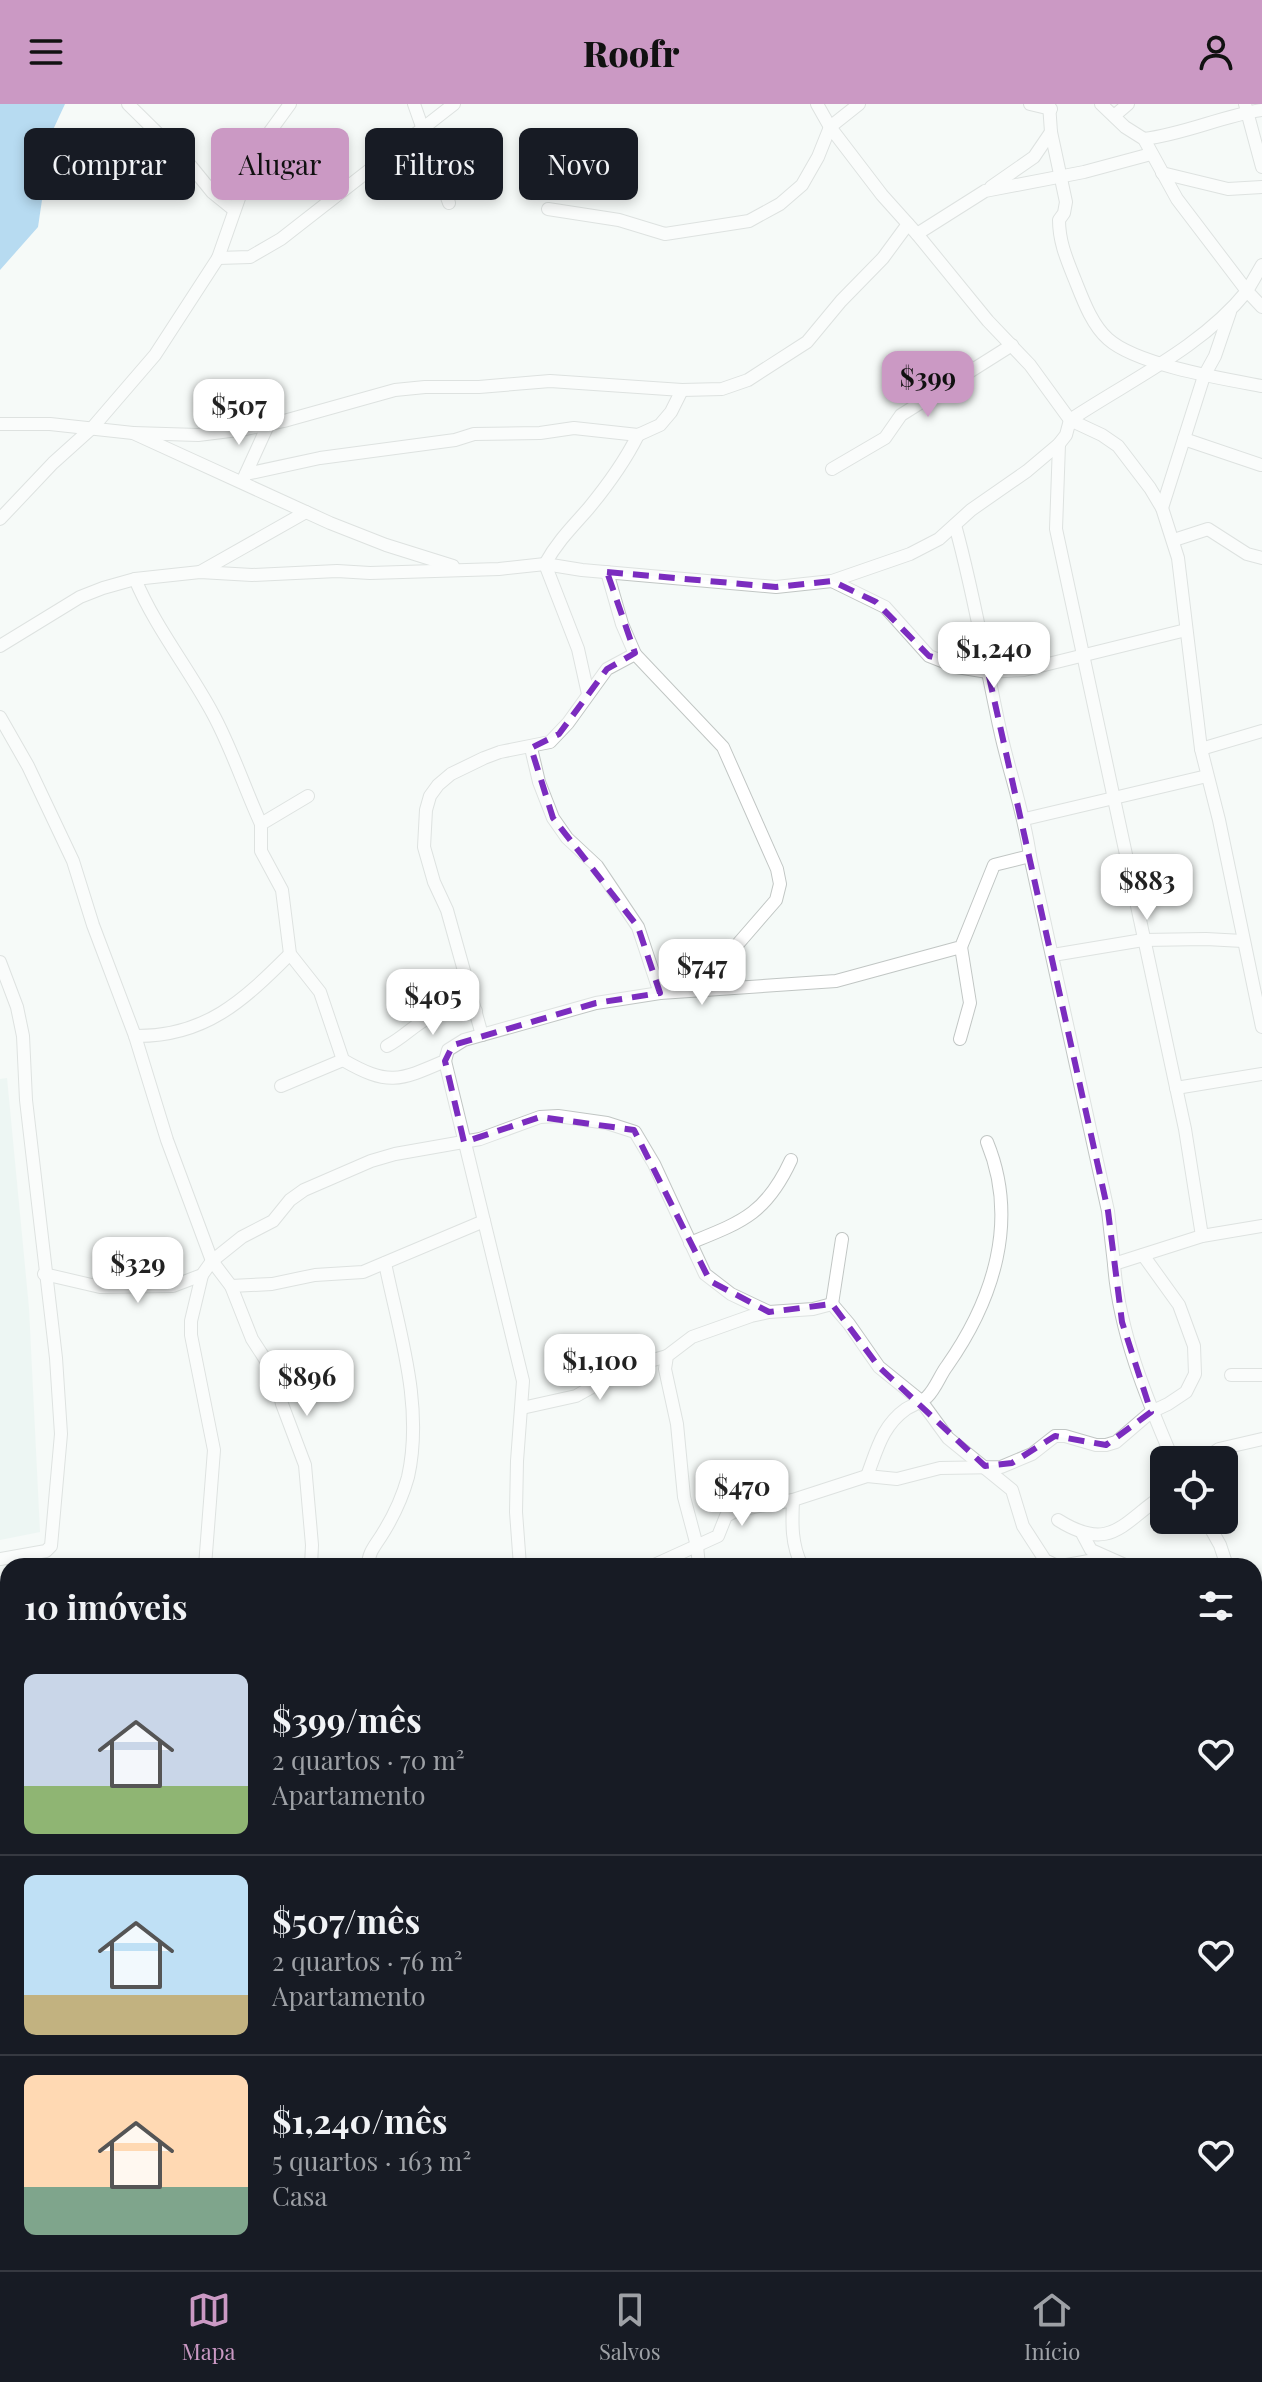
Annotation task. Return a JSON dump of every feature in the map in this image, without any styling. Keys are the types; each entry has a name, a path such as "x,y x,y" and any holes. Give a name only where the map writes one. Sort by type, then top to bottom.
{"street":[{"path":"128,104 190,165 212,192 233,209"},
{"path":"0,519 53,463 93,427 155,355 218,258 250,167 266,137 290,104"},
{"path":"414,104 423,128 454,104"},
{"path":"817,104 830,127 882,195 988,321 1030,365 1070,420 1118,446 1162,508 1174,540 1181,576 1201,749 1262,1027"},
{"path":"548,209 619,220 665,234 737,225 763,214 802,185 830,127 859,104"},
{"path":"1030,104 1050,107 1051,132 1066,202 1059,220 1062,245 1082,298 1105,337 1114,344 1162,363 1204,376 1262,386"},
{"path":"1101,104 1125,127 1144,139 1177,199 1262,307"},
{"path":"1114,116 1128,104"},
{"path":"1144,139 1190,131 1246,108 1262,110"},
{"path":"1246,108 1262,167"},
{"path":"0,424 198,435 268,425 378,394 425,387 479,387 550,381 704,391 735,385 807,342 841,301 913,229 985,191 1034,157 1051,132"},
{"path":"985,191 1060,177 1151,154"},
{"path":"218,258 250,257 281,239 365,173"},
{"path":"1162,173 1228,189 1262,187"},
{"path":"0,646 80,597 135,579 200,572 252,575 337,571 370,573 499,569 545,564 776,587 832,581 910,554 939,539 981,502 1027,471 1059,444 1066,435 1070,420 1162,363 1230,312 1262,265"},
{"path":"1162,508 1204,376 1215,356 1230,312"},
{"path":"832,469 885,438 901,415 1012,345"},
{"path":"244,478 320,458 442,442 474,434 540,433 574,428 638,435 660,425 682,390"},
{"path":"244,478 268,425"},
{"path":"133,433 244,478 306,512 386,545 460,569"},
{"path":"588,694 578,649 545,564 556,543 590,507 621,466 638,435"},
{"path":"1184,439 1261,465"},
{"path":"1059,444 1056,529 1176,1088 1202,1236"},
{"path":"200,572 306,512"},
{"path":"955,525 968,572 1003,744 1025,819 1064,1017 1108,1211 1122,1322 1151,1412 1167,1446"},
{"path":"1174,540 1208,529 1247,554 1262,558"},
{"path":"607,572 622,624 635,654 723,747 777,869 780,884 776,900 737,945"},
{"path":"135,579 147,609 169,640 230,746 261,824 261,851 282,890 290,954 320,992 343,1060 381,1079 395,1079 445,1061"},
{"path":"832,581 885,607 929,656 957,667 988,672 1024,670 1186,630"},
{"path":"482,1035 447,910 434,882 424,847 426,810 438,785 451,774 500,752 550,742 607,669 635,654"},
{"path":"0,717 28,766 73,861 93,925 135,1036 167,1140 212,1261 231,1286 252,1339 272,1368 305,1465 311,1558"},
{"path":"1201,749 1262,731"},
{"path":"531,748 539,782 553,818 567,838 597,866 638,927 660,993"},
{"path":"1025,819 1207,776"},
{"path":"261,824 308,796"},
{"path":"960,1039 970,1003 961,947 994,865 1030,856"},
{"path":"1053,955 1143,940 1243,941"},
{"path":"520,1558 518,1431 523,1381 445,1061 448,1050 453,1045 482,1035 596,1003 660,993 836,981 961,947"},
{"path":"135,1036 175,1033 210,1021 262,981 290,954"},
{"path":"0,962 17,1007 23,1036 26,1100 56,1358 61,1434 53,1538 46,1551 6,1558"},
{"path":"1248,967 1262,963"},
{"path":"387,1046 430,1017 476,1011"},
{"path":"281,1086 343,1060"},
{"path":"1176,1088 1262,1074"},
{"path":"206,1558 214,1450 191,1335 191,1321 202,1275 212,1261 242,1237 273,1221 290,1200 323,1179 395,1154 464,1142 540,1117 575,1118 631,1129 654,1164 710,1281 769,1312"},
{"path":"867,1476 884,1431 906,1409 928,1396 957,1353 981,1308 1000,1244 1003,1216 987,1142"},
{"path":"690,1243 734,1225 760,1208 772,1195 791,1160"},
{"path":"231,1286 363,1272 484,1221"},
{"path":"1114,1264 1202,1236 1262,1226"},
{"path":"842,1239 832,1304 879,1367 921,1401 948,1438 1012,1490 1023,1526 1044,1558"},
{"path":"670,1558 718,1536 726,1516 737,1510 793,1500 867,1476 897,1479 940,1468 1001,1467 1032,1454 1055,1436 1106,1445 1116,1442 1151,1412 1186,1392 1195,1374 1190,1332 1179,1305 1143,1255"},
{"path":"370,1558 408,1477 412,1426 410,1376 385,1263"},
{"path":"44,1274 100,1287 173,1286 202,1275"},
{"path":"522,1408 576,1396 626,1368 667,1356 692,1337 769,1312 813,1309 832,1304"},
{"path":"667,1356 665,1369 677,1424 684,1497 698,1558"},
{"path":"1231,1375 1262,1375"},
{"path":"1232,1446 1262,1439"},
{"path":"793,1500 792,1533 799,1558"},
{"path":"1083,1535 1116,1530 1137,1518 1150,1505"},
{"path":"1058,1520 1083,1535 1091,1550 1106,1558"},
{"path":"1214,1534 1224,1558"}],"highlighted area":[{"path":"607,572 776,587 832,581 876,602 929,656 988,672 1108,1211 1122,1322 1151,1412 1106,1445 1055,1436 1012,1463 985,1466 879,1367 832,1304 769,1312 710,1281 634,1130 540,1117 464,1142 445,1061 453,1045 596,1003 660,993 638,927 553,818 531,748 559,734 607,669 635,653"}],"shaded area":[{"path":"7,1078 29,1308 40,1532 0,1540 0,1079"}],"water":[{"path":"0,104 65,104 54,128 24,128 24,200 42,200 38,227 0,270"}]}
